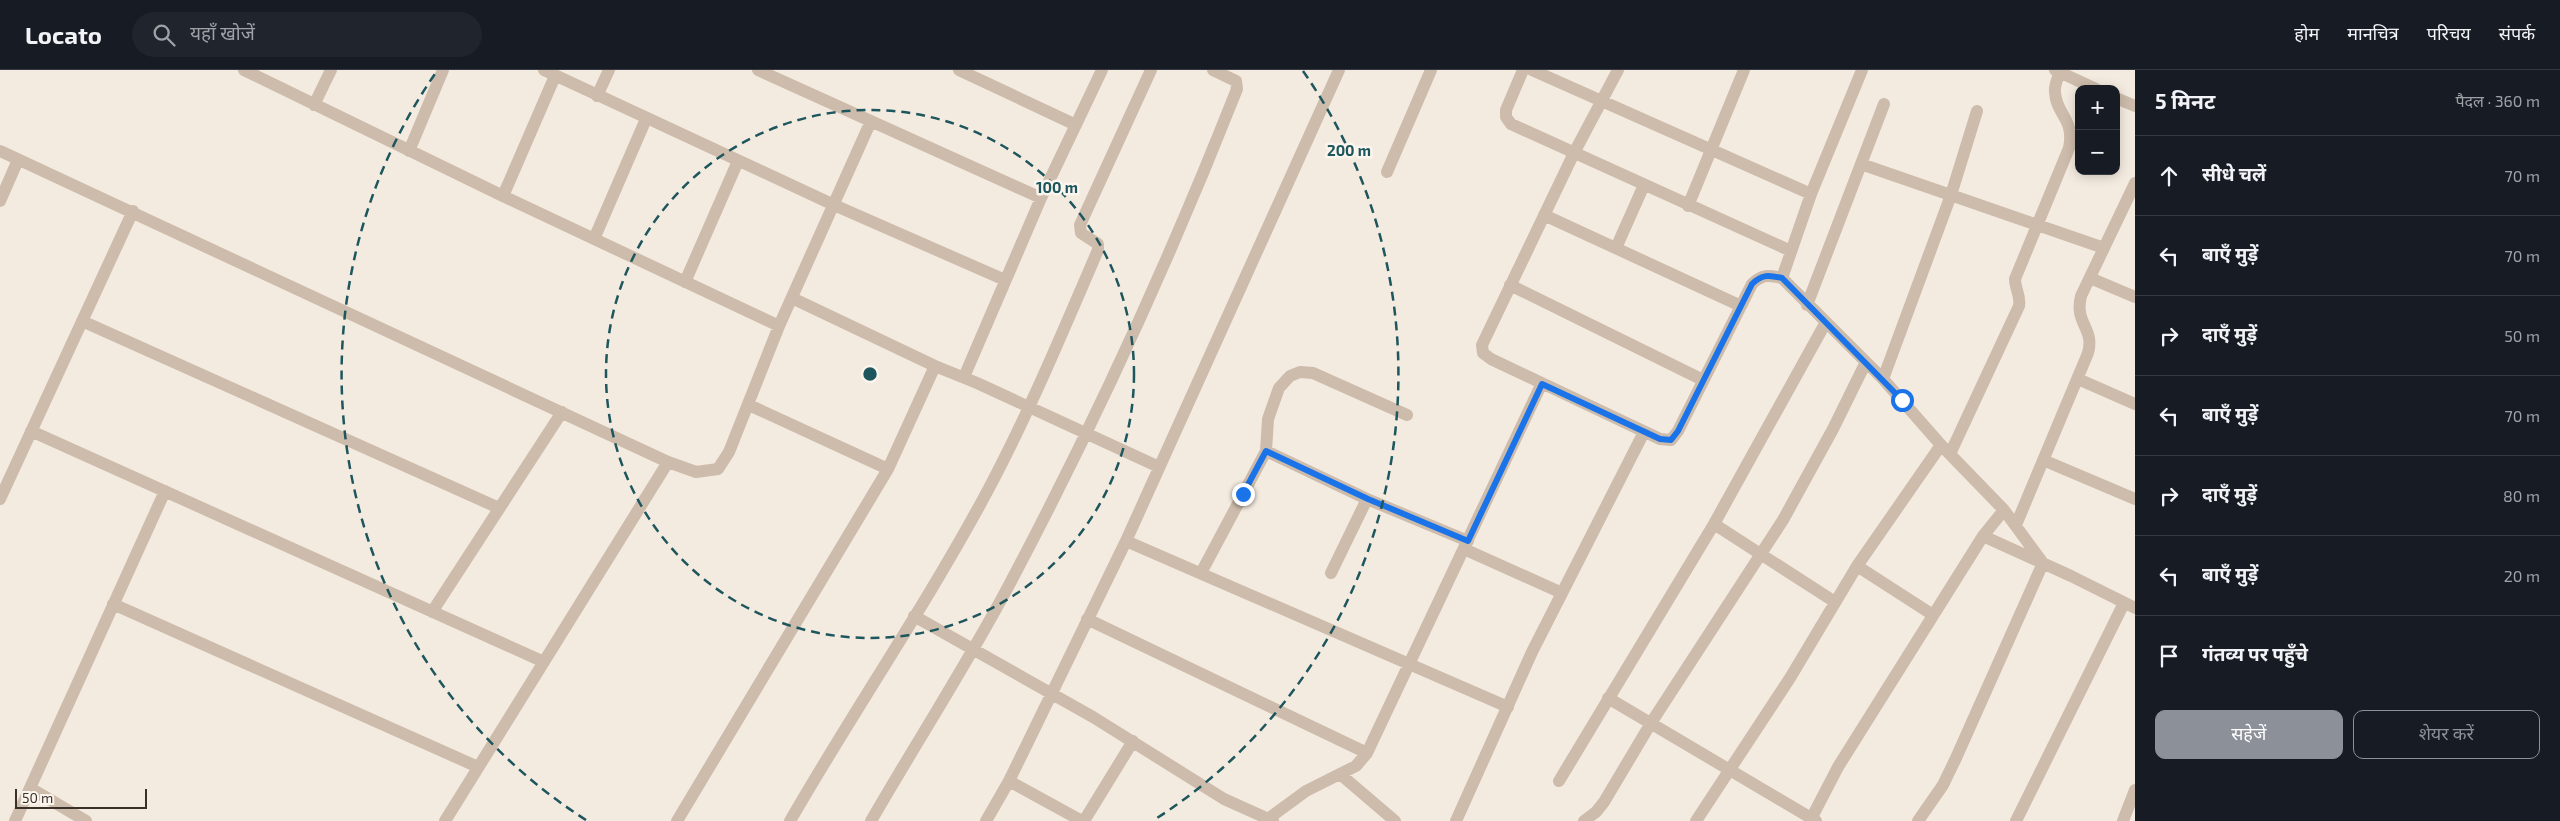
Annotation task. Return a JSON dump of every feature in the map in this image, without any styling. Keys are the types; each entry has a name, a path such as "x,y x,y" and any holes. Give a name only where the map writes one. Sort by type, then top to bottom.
{"street":[{"path":"244,70 408,151 779,326"},
{"path":"314,105 331,70"},
{"path":"408,151 443,70"},
{"path":"597,96 609,70"},
{"path":"959,70 1076,125"},
{"path":"964,377 1041,198 1102,70"},
{"path":"790,821 988,489 1028,407 1098,250 1098,244 1081,233 1080,225 1151,70"},
{"path":"870,821 973,650 1039,527 1086,432 1194,198 1237,89 1236,81 1231,73 1213,70"},
{"path":"986,821 1008,781 1126,541 1340,70"},
{"path":"1387,172 1431,70"},
{"path":"1523,70 1506,110 1506,117 1511,124 1688,206 1791,251"},
{"path":"1532,70 1604,100 1811,194"},
{"path":"1618,70 1604,100 1574,153 1485,335 1482,345 1483,353 1542,384 1644,432 1660,439 1671,440 1678,431 1752,284 1760,276 1770,275 1782,278 1883,379 1945,450 2004,510 2043,563"},
{"path":"1688,206 1744,70"},
{"path":"1782,278 1811,194 1862,70"},
{"path":"761,71 1041,198"},
{"path":"1696,821 1790,678 1857,566 1945,450 2019,306 2020,299 2015,286 2015,279 2069,148 2072,135 2069,123 2055,92 2057,71 2087,85"},
{"path":"503,196 550,73 834,205 1005,280"},
{"path":"2120,100 2135,106"},
{"path":"1807,304 1884,104"},
{"path":"1883,379 1951,195 1977,110"},
{"path":"594,239 646,119"},
{"path":"0,151 668,462 696,472 718,469 729,452 779,326 870,121"},
{"path":"0,200 18,160"},
{"path":"685,282 738,161"},
{"path":"1861,164 2104,248"},
{"path":"2016,525 2078,379 2091,342 2078,308 2090,278 2135,183"},
{"path":"1616,248 1644,185"},
{"path":"0,499 133,212"},
{"path":"1544,215 1741,306"},
{"path":"2090,278 2135,297"},
{"path":"1510,285 1703,380"},
{"path":"792,298 935,366 964,377 1086,432 1159,467"},
{"path":"82,321 499,508"},
{"path":"1559,781 1714,524 1826,322"},
{"path":"1584,821 1596,812 1604,802 1651,723 1762,554 1833,430 1866,362"},
{"path":"677,821 888,468 935,366"},
{"path":"1201,574 1266,451 1272,404 1279,388 1290,376 1300,372 1313,373 1407,415"},
{"path":"2078,379 2135,404"},
{"path":"914,616 1133,740 1224,799 1268,820 1306,790 1356,766 1367,754 1542,384"},
{"path":"749,405 888,468"},
{"path":"432,612 562,412"},
{"path":"31,431 544,662"},
{"path":"1456,821 1562,593 1644,432"},
{"path":"1266,451 1466,545 1562,593"},
{"path":"2043,460 2135,499"},
{"path":"445,821 668,462"},
{"path":"15,821 164,491"},
{"path":"1331,573 1368,499"},
{"path":"1608,698 1813,820 1838,766 1983,536 2004,510"},
{"path":"1714,524 1835,602"},
{"path":"1983,536 2043,563 2129,606 2016,821"},
{"path":"1126,541 1508,707"},
{"path":"1918,821 1943,785 2043,563"},
{"path":"1857,566 1933,615"},
{"path":"113,604 478,767"},
{"path":"1087,619 1367,754"},
{"path":"1008,781 1083,821 1133,740"},
{"path":"1340,774 1395,821"},
{"path":"30,788 86,821"},
{"path":"2123,821 2131,810 2135,790"}],"route":[{"path":"1243,494 1266,451 1368,499 1468,541 1542,384 1660,439 1671,440 1678,431 1752,284 1760,276 1770,275 1782,278 1902,400"}]}
